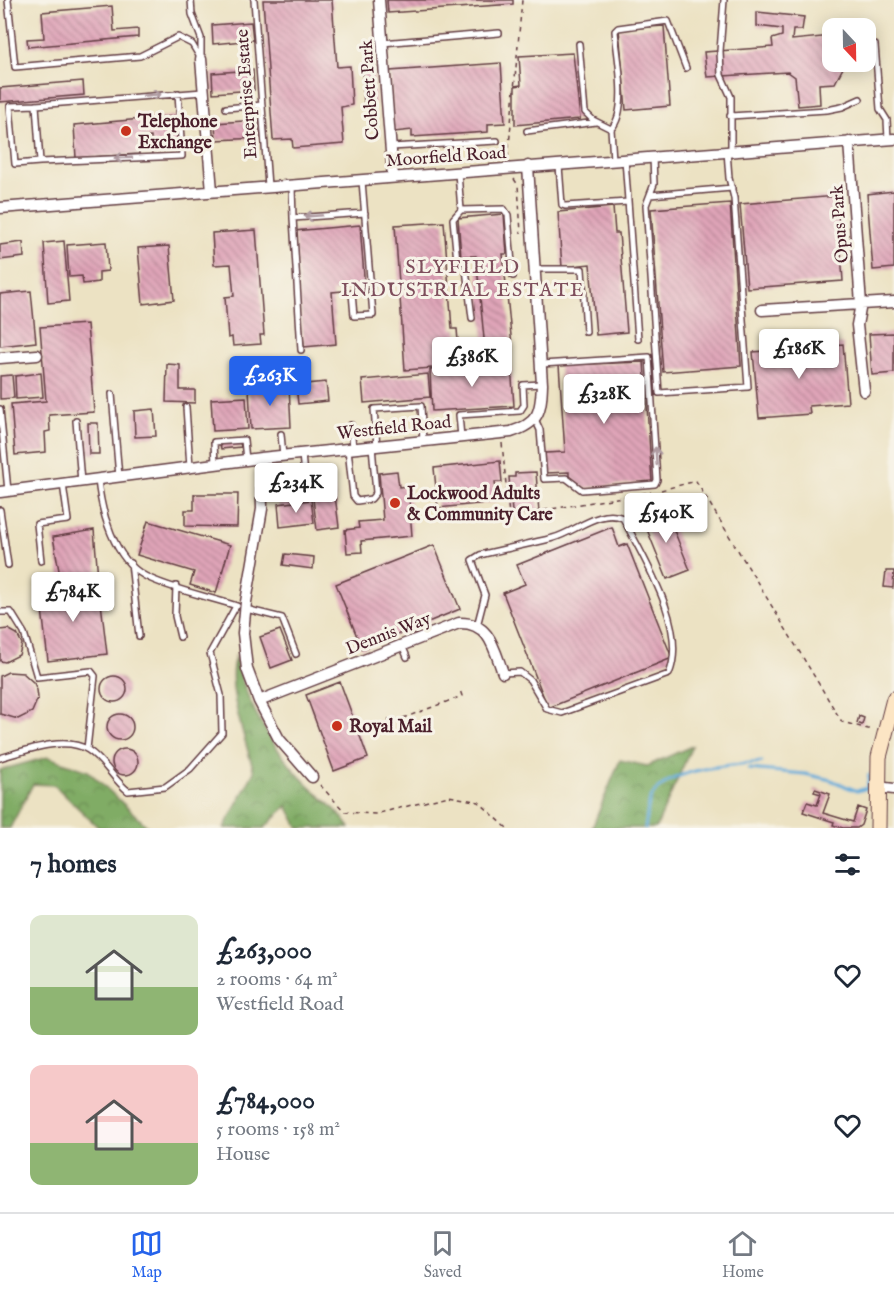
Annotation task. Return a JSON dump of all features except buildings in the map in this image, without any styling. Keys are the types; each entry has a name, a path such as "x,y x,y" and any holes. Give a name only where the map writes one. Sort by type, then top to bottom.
{"street":[{"name":"Cobbett Park","path":"379,0 393,177"},
{"path":"201,59 212,190"},
{"name":"Moorfield Road","path":"0,208 891,139"},
{"name":"Opus Park","path":"849,142 861,304 857,325 864,391"},
{"path":"528,166 542,364 541,405 535,419"},
{"path":"762,310 894,302"},
{"path":"0,358 37,355"},
{"name":"Westfield Road","path":"4,492 261,458 501,433 525,427 535,419"},
{"path":"261,458 262,510 240,607 247,669 259,701 279,739 312,777"},
{"name":"Dennis Way","path":"259,701 459,622 477,626"},
{"path":"477,626 488,634 503,674"},
{"path":"878,828 878,787 884,732 894,699"},
{"path":"878,787 894,789"}],"lane":[{"path":"8,0 15,67 140,56 178,37 192,44 201,59"},
{"path":"191,0 192,14 201,38 201,59"},
{"name":"Enterprise Estate","path":"254,0 268,186"},
{"path":"653,157 654,184 646,205 659,393 748,387 729,151 731,97 722,75 720,51 724,0"},
{"path":"611,129 619,121 621,104 615,31 618,28 668,21 686,68"},
{"path":"382,43 499,33"},
{"path":"579,44 585,112 596,122 611,129"},
{"path":"876,66 880,109 887,120 891,139"},
{"path":"178,93 182,156 15,164 10,106 178,93 203,93"},
{"path":"730,116 827,110 842,108 860,99"},
{"path":"36,105 40,162"},
{"path":"226,108 262,105"},
{"path":"527,131 596,122"},
{"path":"611,129 628,202 638,339"},
{"path":"390,147 497,141"},
{"path":"559,164 562,205 628,202"},
{"path":"458,172 461,210 453,219 457,261 465,261 472,318"},
{"path":"352,293 354,316 373,315 362,179"},
{"path":"292,185 301,350"},
{"path":"650,195 732,188"},
{"path":"461,210 504,209 508,215 513,276"},
{"path":"293,218 365,213"},
{"path":"535,269 582,268 586,332"},
{"path":"535,419 540,430 544,479 566,478 582,490 655,484 657,480 649,357 542,364"},
{"path":"461,437 459,416 520,411 524,405 523,385 542,384"},
{"path":"112,394 119,477"},
{"path":"351,425 353,496 357,501 371,499 376,493 374,409 421,406 423,441"},
{"path":"186,407 190,467"},
{"path":"0,409 4,492"},
{"path":"76,421 81,482"},
{"path":"281,434 283,456"},
{"path":"215,464 214,442 244,440 246,460"},
{"path":"286,488 305,486 302,454"},
{"path":"98,479 108,525 123,555 144,575 240,607 282,618 296,654"},
{"path":"41,561 37,524 68,520 63,484"},
{"path":"0,510 8,565"},
{"path":"477,626 485,595 472,560 480,555 555,537 595,519 615,514 623,518 671,622 675,660 669,674 562,713 547,709 530,680 520,672 503,674"},
{"path":"131,562 139,636"},
{"path":"176,586 175,616 180,637"},
{"path":"0,758 48,743 87,749 114,780 128,790 165,787 190,769 222,733 221,695 210,653 240,607"},
{"path":"0,612 11,612 24,633 37,677 91,671 95,676 87,749"},
{"path":"402,645 407,657"}],"path":[{"path":"508,157 522,0"},
{"path":"512,178 518,185 522,244"},
{"path":"501,433 509,515 511,516 649,493 696,481 842,722 884,732"},
{"path":"388,719 390,723 462,696 460,690"},
{"path":"435,700 437,705"},
{"path":"415,708 417,712"},
{"path":"312,777 345,812 375,814 449,796 479,802 507,828"}],"green space":[{"path":"235,657 254,710 272,741 295,771 350,828 299,828 287,806 264,828 224,828 254,772 235,698 233,669"},
{"path":"692,746 656,828 592,828 620,760 647,766"},
{"path":"48,757 88,771 149,828 99,828 54,785 33,784 10,828 0,828 0,770"}],"waterway":[{"path":"645,828 650,799 661,786 673,779 702,769 762,762"},
{"path":"748,769 805,774 831,780 857,791 867,788 869,775"}],"place":[{"name":"Telephone Exchange","path":"126,131"},
{"name":"Lockwood Adults & Community Care","path":"395,503"},
{"name":"Royal Mail","path":"337,726"}],"district":[{"name":"SLYFIELD INDUSTRIAL ESTATE","path":"463,278"}]}
